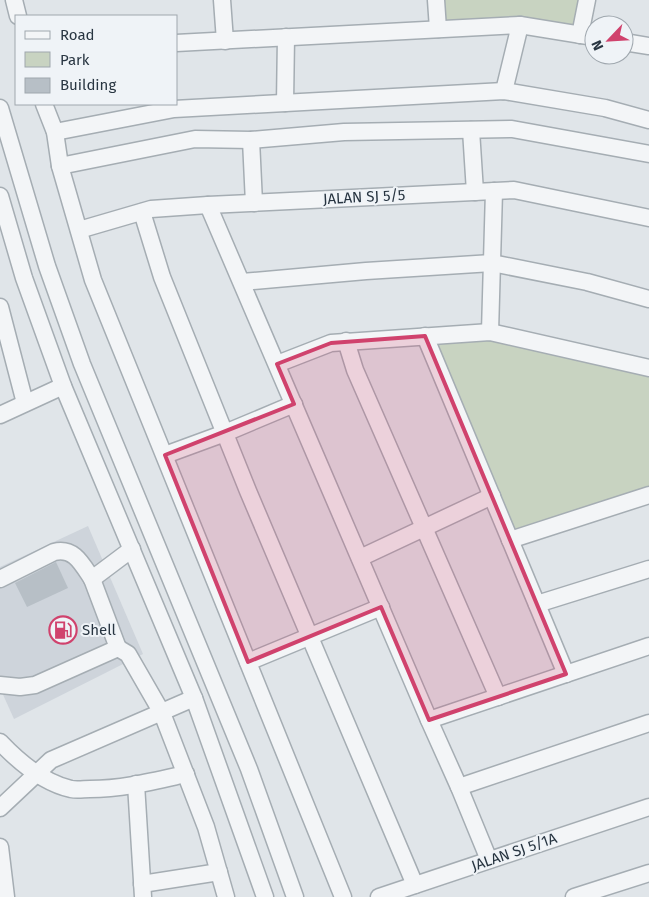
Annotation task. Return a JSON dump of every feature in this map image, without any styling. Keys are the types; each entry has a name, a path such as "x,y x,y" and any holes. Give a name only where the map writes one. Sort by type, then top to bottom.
{"street":[{"path":"14,0 18,15"},
{"path":"222,0 225,40"},
{"path":"436,0 438,29"},
{"path":"587,0 587,15"},
{"path":"178,43 520,25 584,36"},
{"path":"504,91 520,25"},
{"path":"286,37 286,103"},
{"path":"634,44 649,46"},
{"path":"54,132 174,109 504,91 605,108 649,120"},
{"path":"44,105 54,132 60,166 93,280 343,897"},
{"path":"0,108 47,266 82,364 249,769 295,897"},
{"path":"60,166 195,139 251,140 344,132 512,129 649,154"},
{"path":"471,130 475,192"},
{"path":"251,140 254,202"},
{"name":"JALAN SJ 5/5","path":"79,230 151,209 254,202 514,190 649,218"},
{"path":"490,332 494,192"},
{"path":"0,196 24,278 63,386 194,698 265,897"},
{"path":"208,205 459,786 489,860"},
{"path":"142,212 162,277 225,433 415,885"},
{"path":"242,282 366,271 492,263 587,282 649,299"},
{"path":"1,313 25,403"},
{"path":"277,364 331,342 490,332 649,368"},
{"path":"425,336 566,674"},
{"path":"346,342 355,370 498,697"},
{"path":"0,415 63,386"},
{"path":"165,455 225,433 294,404"},
{"path":"510,540 649,495"},
{"path":"360,558 492,496"},
{"path":"92,579 132,549"},
{"path":"0,579 61,550 70,552 84,566 92,579 118,648 128,654 162,712 206,827 226,897"},
{"path":"537,604 649,569"},
{"path":"248,662 310,638 381,607"},
{"path":"0,685 20,687 35,685 118,648"},
{"path":"429,720 649,648"},
{"path":"0,808 51,760 194,698"},
{"path":"459,786 649,723"},
{"path":"0,742 6,758 54,783 72,789 97,789 136,784 186,774"},
{"path":"136,784 143,890 219,872"},
{"name":"JALAN SJ 5/1A","path":"379,897 649,807"},
{"path":"0,847 6,897"},
{"path":"574,897 649,873"}],"highlighted area":[{"path":"425,336 566,674 429,720 381,607 248,662 165,455 294,404 277,364 331,343"}],"shaded area":[{"path":"88,526 143,654 14,719 0,688 0,567"}],"green space":[{"path":"439,0 584,0 578,31 441,25"},
{"path":"490,333 649,370 649,493 512,537 428,338"}],"building":[{"path":"56,562 68,588 27,607 15,583"}],"place":[{"name":"Shell","path":"63,630"}]}
